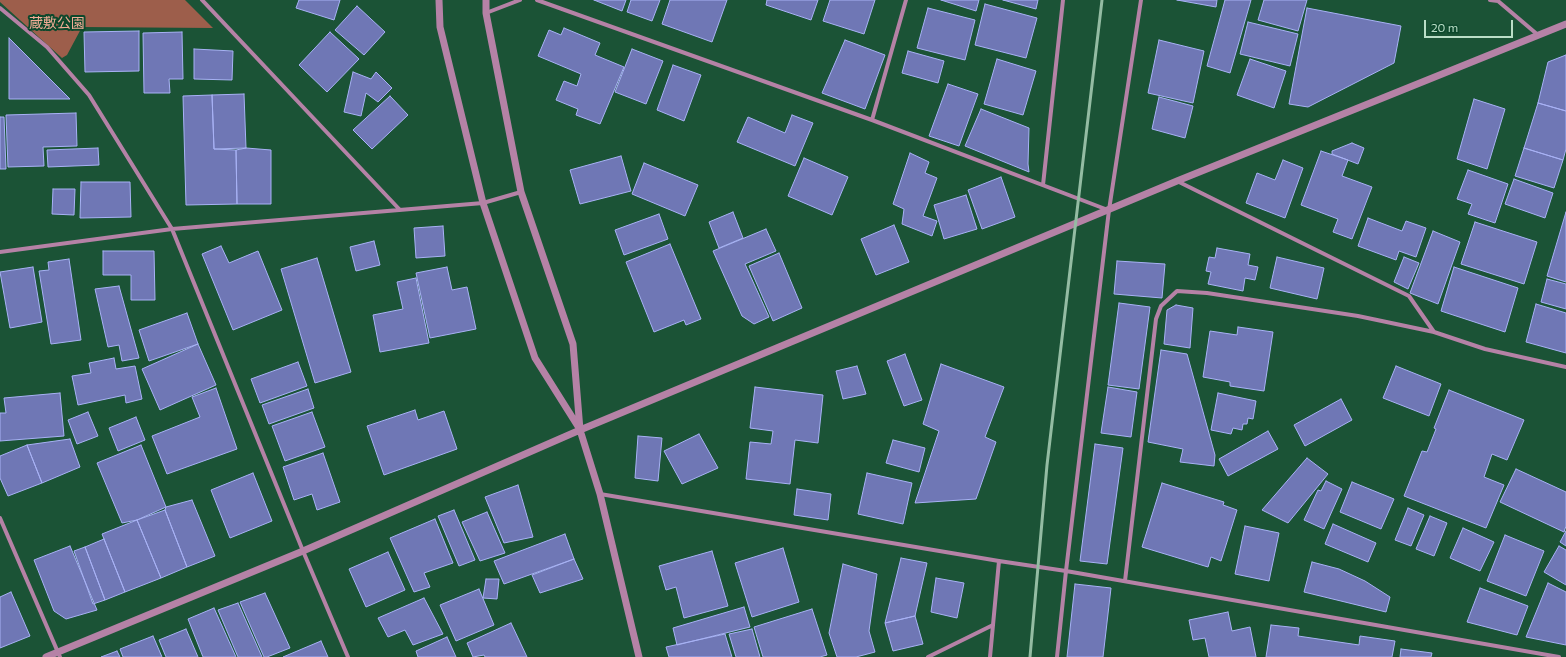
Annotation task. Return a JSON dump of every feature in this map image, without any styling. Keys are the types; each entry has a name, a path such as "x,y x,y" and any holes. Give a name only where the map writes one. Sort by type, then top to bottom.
{"street":[{"path":"202,0 400,210"},
{"path":"439,0 440,26 483,203 535,358 580,430"},
{"path":"486,0 486,13 521,192 573,344 580,430 600,494 639,657"},
{"path":"486,13 520,0"},
{"path":"537,0 872,120 1109,210"},
{"path":"872,120 906,0"},
{"path":"1044,185 1063,0"},
{"path":"1058,657 1066,571 1109,210 1141,0"},
{"path":"1490,0 1498,1 1538,36"},
{"path":"0,8 47,47 89,95 172,229 303,551 348,657"},
{"path":"46,657 59,655 303,551 580,430 1177,181 1566,24"},
{"path":"1177,181 1409,296 1434,332"},
{"path":"0,252 172,229 483,203 521,192"},
{"path":"1125,581 1156,319 1162,306 1177,291 1350,315 1434,332 1485,349 1566,367"},
{"path":"600,494 1125,581 1559,657"},
{"path":"0,518 59,655"},
{"path":"990,657 999,561"},
{"path":"928,657 993,625"}],"green space":[{"name":"蔵敷公園","path":"0,0 185,0 213,28 82,27 67,55 62,58 0,2"}],"building":[{"path":"299,0 340,0 334,20 296,8"},
{"path":"594,0 626,0 622,11"},
{"path":"631,0 660,0 652,21 627,12"},
{"path":"670,0 727,0 712,42 662,24"},
{"path":"767,0 818,0 811,20 766,5"},
{"path":"830,0 875,0 864,34 823,21"},
{"path":"941,0 979,0 976,11"},
{"path":"1003,0 1038,0 1036,9"},
{"path":"1177,0 1217,0 1216,7"},
{"path":"1225,0 1251,0 1230,73 1207,66"},
{"path":"1264,0 1307,0 1298,31 1258,20"},
{"path":"985,4 1037,18 1026,58 975,45"},
{"path":"357,6 385,32 364,55 335,30"},
{"path":"928,8 975,20 965,60 917,48"},
{"path":"1307,8 1401,26 1394,63 1308,107 1289,104"},
{"path":"1248,22 1298,34 1290,66 1240,54"},
{"path":"564,28 600,43 595,55 624,67 600,124 576,115 578,109 556,100 564,81 577,86 581,74 538,56 549,30 561,35"},
{"path":"139,31 139,71 85,72 84,32"},
{"path":"182,32 183,79 169,79 170,93 144,93 143,33"},
{"path":"330,32 359,59 327,92 299,65"},
{"path":"9,38 70,99 9,99"},
{"path":"845,40 885,55 865,109 822,93"},
{"path":"1159,40 1204,51 1193,103 1148,93"},
{"path":"194,49 233,51 232,80 194,79"},
{"path":"632,49 663,61 646,104 615,92"},
{"path":"908,51 944,61 938,83 902,73"},
{"path":"1566,55 1566,111 1538,103 1548,62"},
{"path":"997,59 1036,71 1023,115 984,104"},
{"path":"1250,59 1286,71 1274,108 1237,95"},
{"path":"673,65 701,75 684,121 657,110"},
{"path":"353,72 371,79 376,72 392,88 378,102 366,93 361,116 344,112"},
{"path":"948,84 978,94 959,146 929,136"},
{"path":"244,94 246,148 214,149 212,95"},
{"path":"212,95 214,149 236,150 237,204 186,205 183,96"},
{"path":"390,96 408,115 372,149 353,130"},
{"path":"1159,97 1193,106 1185,138 1152,129"},
{"path":"1474,99 1505,109 1487,169 1457,159"},
{"path":"1538,103 1566,111 1566,149 1563,160 1524,148"},
{"path":"981,109 1029,128 1029,172 965,146"},
{"path":"76,113 77,146 43,147 44,166 8,167 6,115"},
{"path":"792,115 813,123 795,166 737,142 748,117 785,133"},
{"path":"0,117 4,117 6,169 0,169"},
{"path":"1352,143 1364,148 1358,164 1332,154 1332,151"},
{"path":"98,148 99,165 48,167 47,150"},
{"path":"246,148 271,150 271,204 237,204 236,150"},
{"path":"1524,148 1563,160 1554,188 1515,176"},
{"path":"1321,151 1348,160 1342,176 1372,187 1352,239 1333,232 1338,219 1301,205"},
{"path":"910,153 929,162 925,173 937,178 923,216 937,221 932,236 902,224 904,209 893,204"},
{"path":"621,156 631,191 580,204 570,170"},
{"path":"804,158 848,177 832,215 788,196"},
{"path":"1283,160 1303,168 1285,218 1246,203 1257,173 1275,180"},
{"path":"644,163 698,185 685,216 632,194"},
{"path":"1468,170 1508,184 1495,223 1468,214 1472,204 1457,199"},
{"path":"1001,177 1015,217 982,229 968,190"},
{"path":"1514,179 1553,193 1545,218 1505,204"},
{"path":"81,182 130,182 131,217 80,218"},
{"path":"53,189 75,189 74,215 52,214"},
{"path":"966,195 977,229 944,239 934,205"},
{"path":"733,212 743,238 719,248 709,222"},
{"path":"1566,212 1566,282 1547,276"},
{"path":"659,214 668,239 624,255 615,230"},
{"path":"1368,218 1402,231 1406,221 1426,228 1416,257 1399,251 1396,260 1358,246"},
{"path":"1475,222 1537,242 1524,284 1461,264"},
{"path":"894,225 909,262 876,275 861,239"},
{"path":"443,226 445,256 416,258 414,228"},
{"path":"766,229 776,251 745,264 769,317 754,324 742,316 713,251"},
{"path":"1433,231 1460,242 1438,304 1410,293"},
{"path":"374,241 380,265 356,271 350,247"},
{"path":"670,244 701,319 686,325 684,320 654,332 626,262"},
{"path":"221,246 229,263 258,251 282,310 233,330 202,254"},
{"path":"1217,248 1250,254 1248,265 1258,267 1255,280 1245,278 1243,291 1208,284 1211,272 1206,271 1209,257 1215,258"},
{"path":"103,251 154,251 155,300 131,300 131,275 103,275"},
{"path":"779,253 802,308 773,321 749,266"},
{"path":"1277,257 1324,268 1317,299 1270,288"},
{"path":"1404,257 1419,263 1408,289 1394,282"},
{"path":"317,258 351,372 315,383 281,269"},
{"path":"69,259 81,340 51,344 39,271 49,270 48,262"},
{"path":"1117,261 1165,264 1162,298 1114,294"},
{"path":"33,267 42,322 10,328 0,272"},
{"path":"447,267 452,290 467,287 476,329 430,338 416,273"},
{"path":"1454,267 1518,288 1505,332 1441,311"},
{"path":"416,278 429,343 380,352 373,315 403,309 397,282"},
{"path":"1547,279 1566,284 1566,309 1541,302"},
{"path":"119,286 139,358 122,361 119,345 108,347 95,289"},
{"path":"1119,303 1150,307 1139,389 1108,385"},
{"path":"1536,304 1566,313 1566,353 1526,342"},
{"path":"1176,305 1193,308 1190,348 1164,344 1167,310"},
{"path":"187,313 198,344 149,361 139,330"},
{"path":"1238,327 1273,332 1264,391 1230,386 1230,382 1203,377 1210,331 1237,335"},
{"path":"198,344 216,385 160,410 142,369"},
{"path":"1161,350 1187,354 1215,455 1214,466 1180,462 1183,449 1148,442"},
{"path":"905,354 922,400 904,406 887,361"},
{"path":"114,358 116,369 135,366 142,399 126,403 125,395 78,405 72,376 91,373 89,363"},
{"path":"298,362 307,386 260,403 251,379"},
{"path":"941,364 1004,387 985,437 996,442 976,499 915,503 939,431 923,424"},
{"path":"857,366 866,394 843,399 836,371"},
{"path":"1396,366 1441,384 1429,416 1383,398"},
{"path":"755,387 823,395 818,443 795,440 790,484 746,479 750,442 771,444 773,431 750,428"},
{"path":"1108,387 1137,392 1131,437 1101,433"},
{"path":"216,388 237,449 167,474 152,436 200,417 192,397"},
{"path":"308,389 314,408 269,424 262,405"},
{"path":"1449,390 1524,420 1507,460 1492,454 1484,477 1504,485 1486,528 1404,496 1422,451 1427,452 1436,429 1434,428"},
{"path":"60,393 64,436 0,441 0,413 6,413 4,398"},
{"path":"1218,393 1256,401 1253,419 1248,418 1247,424 1243,424 1242,430 1233,428 1231,434 1211,430"},
{"path":"1341,399 1352,420 1305,446 1294,425"},
{"path":"415,410 418,420 444,411 457,449 384,475 367,426"},
{"path":"88,412 98,436 77,444 68,420"},
{"path":"312,412 325,447 285,461 272,426"},
{"path":"136,417 145,440 118,451 109,428"},
{"path":"1268,431 1278,449 1228,476 1219,459"},
{"path":"699,434 718,468 682,484 664,451"},
{"path":"638,436 662,438 658,481 635,478"},
{"path":"70,439 80,467 42,483 27,445"},
{"path":"893,440 925,448 919,472 886,463"},
{"path":"1095,444 1123,448 1107,564 1080,561"},
{"path":"27,445 42,483 8,496 0,478 0,456"},
{"path":"141,445 166,507 137,520 122,523 97,463"},
{"path":"323,453 340,502 317,510 312,494 294,500 283,467"},
{"path":"1307,458 1328,474 1288,523 1262,510"},
{"path":"1516,469 1566,492 1566,526 1564,532 1500,502"},
{"path":"253,473 272,521 230,538 211,490"},
{"path":"867,473 912,483 903,524 858,514"},
{"path":"1326,481 1342,489 1324,529 1304,520 1318,490 1321,491"},
{"path":"1352,482 1394,499 1381,529 1340,512"},
{"path":"1162,483 1224,502 1223,505 1237,510 1221,561 1211,557 1208,567 1142,547"},
{"path":"518,485 533,537 504,543 485,497"},
{"path":"797,489 831,494 828,520 794,515"},
{"path":"192,500 215,556 187,567 165,510 166,507"},
{"path":"1408,508 1424,515 1411,546 1395,540"},
{"path":"165,510 187,567 161,578 137,520"},
{"path":"454,510 475,560 459,566 438,516"},
{"path":"487,512 505,553 480,561 462,522"},
{"path":"1430,516 1447,523 1434,556 1416,549"},
{"path":"435,519 453,563 424,573 430,587 414,592 390,538"},
{"path":"137,520 161,578 125,592 102,534"},
{"path":"1333,524 1376,543 1368,562 1325,544"},
{"path":"1245,526 1279,533 1269,581 1235,574"},
{"path":"1463,528 1494,542 1480,571 1450,558"},
{"path":"1566,531 1566,546 1560,542"},
{"path":"565,534 574,559 504,584 494,561"},
{"path":"1505,535 1544,551 1526,596 1487,581"},
{"path":"104,539 125,592 105,600 85,547"},
{"path":"70,546 97,610 66,619 54,611 34,560"},
{"path":"1559,546 1566,550 1566,585 1544,572"},
{"path":"85,547 105,600 93,604 74,551"},
{"path":"783,548 799,602 752,617 735,563"},
{"path":"712,551 728,606 684,618 676,587 666,590 659,566"},
{"path":"388,552 405,590 366,607 349,569"},
{"path":"901,558 927,563 915,616 885,623"},
{"path":"574,559 583,579 540,593 532,575"},
{"path":"1312,562 1339,569 1365,581 1390,597 1386,612 1304,592"},
{"path":"843,564 877,574 869,631 875,652 856,657 837,657 829,633"},
{"path":"936,578 964,583 957,618 931,612"},
{"path":"486,579 499,579 497,599 483,598"},
{"path":"1548,583 1566,592 1566,645 1526,637"},
{"path":"1075,584 1111,588 1103,657 1067,657"},
{"path":"1480,588 1528,606 1517,635 1467,622"},
{"path":"479,589 494,625 456,641 440,605"},
{"path":"11,592 30,636 0,648 0,597"},
{"path":"265,593 290,648 267,657 264,657 240,602"},
{"path":"424,598 443,634 413,645 405,630 388,637 378,618"},
{"path":"238,603 262,657 238,657 218,610"},
{"path":"744,607 750,627 677,645 673,628"},
{"path":"214,608 236,657 203,657 188,619"},
{"path":"812,609 827,655 820,657 763,657 754,627"},
{"path":"1228,612 1232,631 1250,627 1256,657 1209,657 1205,638 1193,640 1189,620"},
{"path":"915,616 923,644 893,651 885,623"},
{"path":"511,623 527,657 485,657 484,655 473,657 467,643"},
{"path":"1271,625 1299,628 1298,636 1359,645 1360,636 1395,641 1392,657 1266,657"},
{"path":"186,629 198,657 166,657 159,640"},
{"path":"752,629 760,657 736,657 729,634"},
{"path":"725,634 732,657 669,657 666,647"},
{"path":"153,636 162,657 123,657 120,649"},
{"path":"447,637 456,657 418,657 416,651"},
{"path":"321,641 328,657 283,657"},
{"path":"1401,649 1432,653 1431,657 1400,657"},
{"path":"117,651 120,657 101,657"}],"railway":[{"path":"1030,657 1047,465 1102,0"}]}
